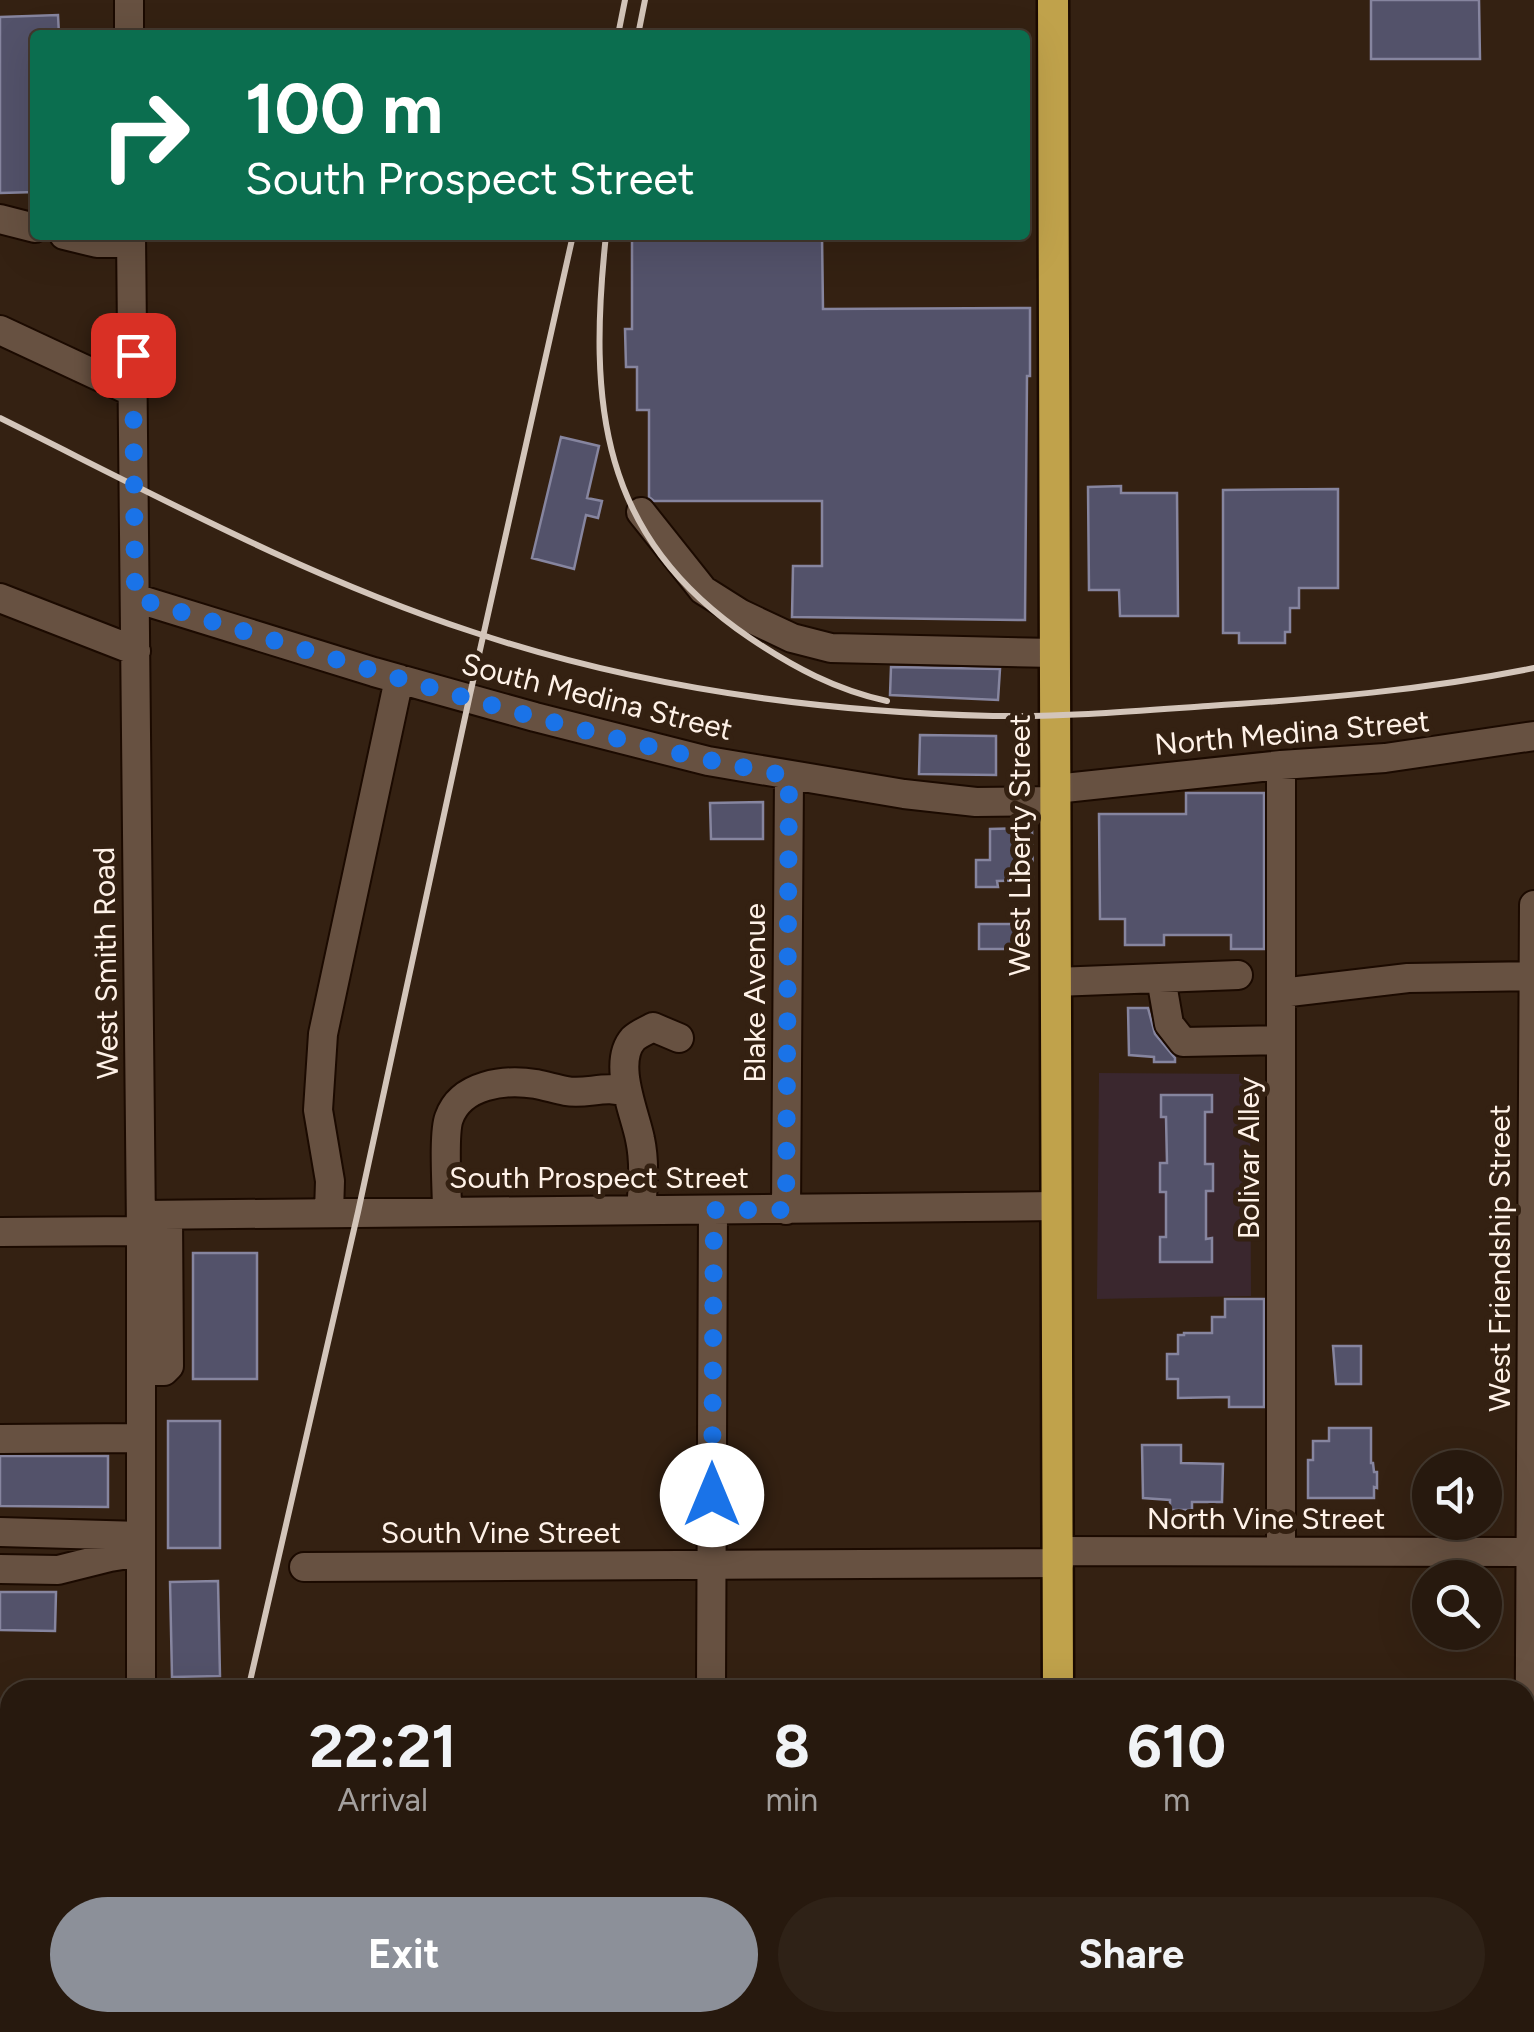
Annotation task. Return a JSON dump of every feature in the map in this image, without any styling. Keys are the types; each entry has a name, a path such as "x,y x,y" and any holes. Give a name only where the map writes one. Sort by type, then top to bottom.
{"highway":[{"name":"West Liberty Street","path":"1053,0 1058,1680"}],"street":[{"path":"129,0 129,30"},
{"path":"0,219 30,227"},
{"name":"West Smith Road","path":"131,240 136,650 155,1222 141,1371 141,1680"},
{"path":"0,330 133,392"},
{"path":"641,512 703,590 741,614 792,638 831,648 1055,654"},
{"path":"0,598 136,650"},
{"name":"South Medina Street","path":"135,598 399,679 708,761 976,802 1055,795"},
{"path":"329,1212 330,1181 318,1110 323,1034 399,679"},
{"name":"North Medina Street","path":"1055,795 1281,766 1400,756 1534,736"},
{"name":"Bolivar Alley","path":"1281,766 1282,1551"},
{"name":"Blake Avenue","path":"786,1210 789,776"},
{"name":"West Friendship Street","path":"1531,1680 1534,905"},
{"path":"1056,982 1238,975"},
{"path":"1281,993 1408,978 1534,976"},
{"path":"1160,978 1169,1024 1183,1042 1281,1040"},
{"path":"641,1210 641,1141 626,1086 626,1057 632,1040 654,1027 680,1038"},
{"path":"447,1211 448,1120 469,1092 495,1084 534,1084 571,1092 617,1088 628,1093"},
{"name":"South Prospect Street","path":"0,1232 254,1213 1057,1206"},
{"path":"711,1680 714,1210"},
{"path":"0,1439 141,1438"},
{"path":"0,1532 141,1544"},
{"path":"0,1569 58,1570 141,1544"},
{"name":"North Vine Street","path":"1058,1557 1282,1551 1532,1552"},
{"name":"South Vine Street","path":"304,1567 712,1565 1058,1557"}],"shaded area":[{"path":"1099,1073 1250,1074 1251,1296 1097,1299"}],"building":[{"path":"1371,0 1479,0 1480,59 1371,59"},
{"path":"58,15 59,30 30,30 30,192 0,193 0,17"},
{"path":"632,240 822,240 823,309 1030,308 1025,620 792,617 793,566 822,566 822,501 654,501 649,497 649,410 637,410 637,367 626,367 625,329 632,329"},
{"path":"561,437 599,446 587,498 602,501 598,518 586,515 574,569 532,558"},
{"path":"1121,486 1121,493 1177,493 1178,616 1120,616 1119,590 1089,590 1088,487"},
{"path":"1338,489 1338,588 1299,588 1299,608 1290,608 1290,632 1285,632 1285,643 1239,643 1239,633 1223,633 1223,490"},
{"path":"891,667 1000,669 998,700 890,695"},
{"path":"920,735 996,736 996,775 919,774"},
{"path":"1186,793 1264,793 1264,949 1231,949 1231,935 1164,935 1164,945 1125,945 1125,919 1100,919 1099,814 1186,814"},
{"path":"763,802 763,839 711,839 710,803"},
{"path":"1032,828 1033,880 997,881 998,887 976,887 976,860 990,860 990,829"},
{"path":"979,924 1012,924 1012,928 1020,928 1020,945 1013,945 1013,949 979,949"},
{"path":"1128,1008 1148,1008 1155,1034 1175,1062 1154,1062 1154,1057 1129,1055"},
{"path":"1161,1095 1212,1095 1212,1112 1205,1112 1205,1164 1213,1164 1213,1191 1206,1191 1206,1239 1212,1238 1212,1262 1160,1262 1160,1237 1166,1237 1166,1192 1160,1192 1160,1163 1167,1163 1166,1117 1161,1117"},
{"path":"193,1253 257,1253 257,1379 193,1379"},
{"path":"1225,1299 1264,1299 1264,1407 1229,1407 1229,1397 1178,1398 1178,1379 1167,1379 1167,1354 1178,1354 1178,1335 1212,1333 1212,1317 1225,1317"},
{"path":"1333,1346 1361,1346 1361,1384 1336,1384"},
{"path":"168,1421 220,1421 220,1548 168,1548"},
{"path":"1329,1428 1371,1428 1371,1463 1377,1472 1374,1498 1308,1498 1308,1460 1313,1460 1313,1441 1329,1441"},
{"path":"1142,1445 1181,1445 1181,1463 1223,1464 1222,1502 1192,1502 1192,1510 1170,1510 1170,1500 1143,1498"},
{"path":"0,1456 108,1456 108,1507 0,1506"},
{"path":"218,1581 220,1676 172,1677 170,1582"},
{"path":"0,1592 56,1592 55,1631 0,1630"}],"railway":[{"path":"619,30 625,0"},
{"path":"639,30 645,0"},
{"path":"250,1680 358,1212 572,240"},
{"path":"606,240 600,354 604,409 615,461 633,510 661,556 700,598 782,659 850,691 887,701"},
{"path":"0,418 233,534 351,587 536,652 730,694 927,714 1047,716 1331,697 1534,668"}],"route":[{"path":"133,355 135,598 535,717 708,761 789,776 786,1210 714,1210 712,1495"}]}
